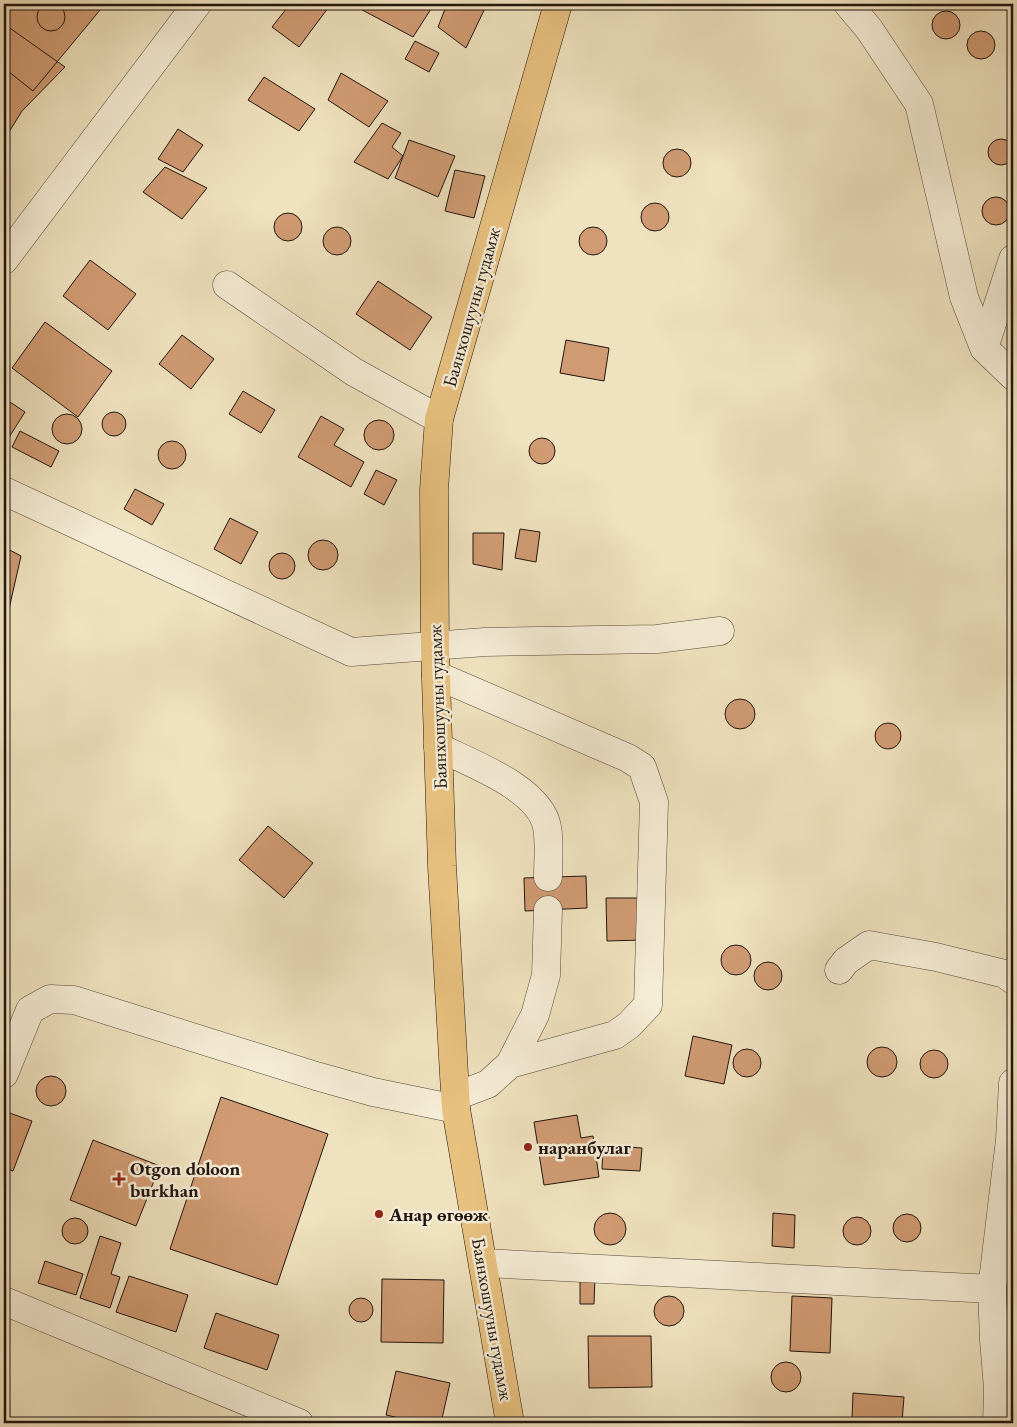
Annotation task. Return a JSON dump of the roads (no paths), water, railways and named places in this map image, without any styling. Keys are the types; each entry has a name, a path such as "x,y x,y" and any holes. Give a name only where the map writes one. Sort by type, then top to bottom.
{"main road":[{"name":"Баянхошууны гудамж","path":"510,1423 456,1103 442,866 435,648 434,490 439,419 558,4"}],"street":[{"path":"4,260 197,4"},
{"path":"848,4 869,29 919,104 964,297 984,348 1013,376"},
{"path":"984,348 1013,258"},
{"path":"227,285 354,372 439,419"},
{"path":"4,491 351,652 435,648 484,642 657,639 720,631"},
{"path":"436,675 628,758 642,768 654,802 648,1004 629,1025 615,1035 510,1064"},
{"path":"438,747 510,782 536,805 547,826 548,877"},
{"path":"4,1074 30,1010 50,999 74,1000 374,1092 456,1103 488,1084 510,1064 534,1015 546,975 548,910"},
{"path":"839,970 846,961 869,945 936,957 1004,974 1013,980"},
{"path":"997,1423 998,1388 992,1289 1010,1140 1013,1083"},
{"path":"484,1262 992,1289"},
{"path":"4,1301 298,1423"}],"place":[{"name":"наранбулаг","path":"528,1147"},
{"name":"Otgon doloon burkhan","path":"119,1179"},
{"name":"Анар өгөөж","path":"379,1214"}]}
